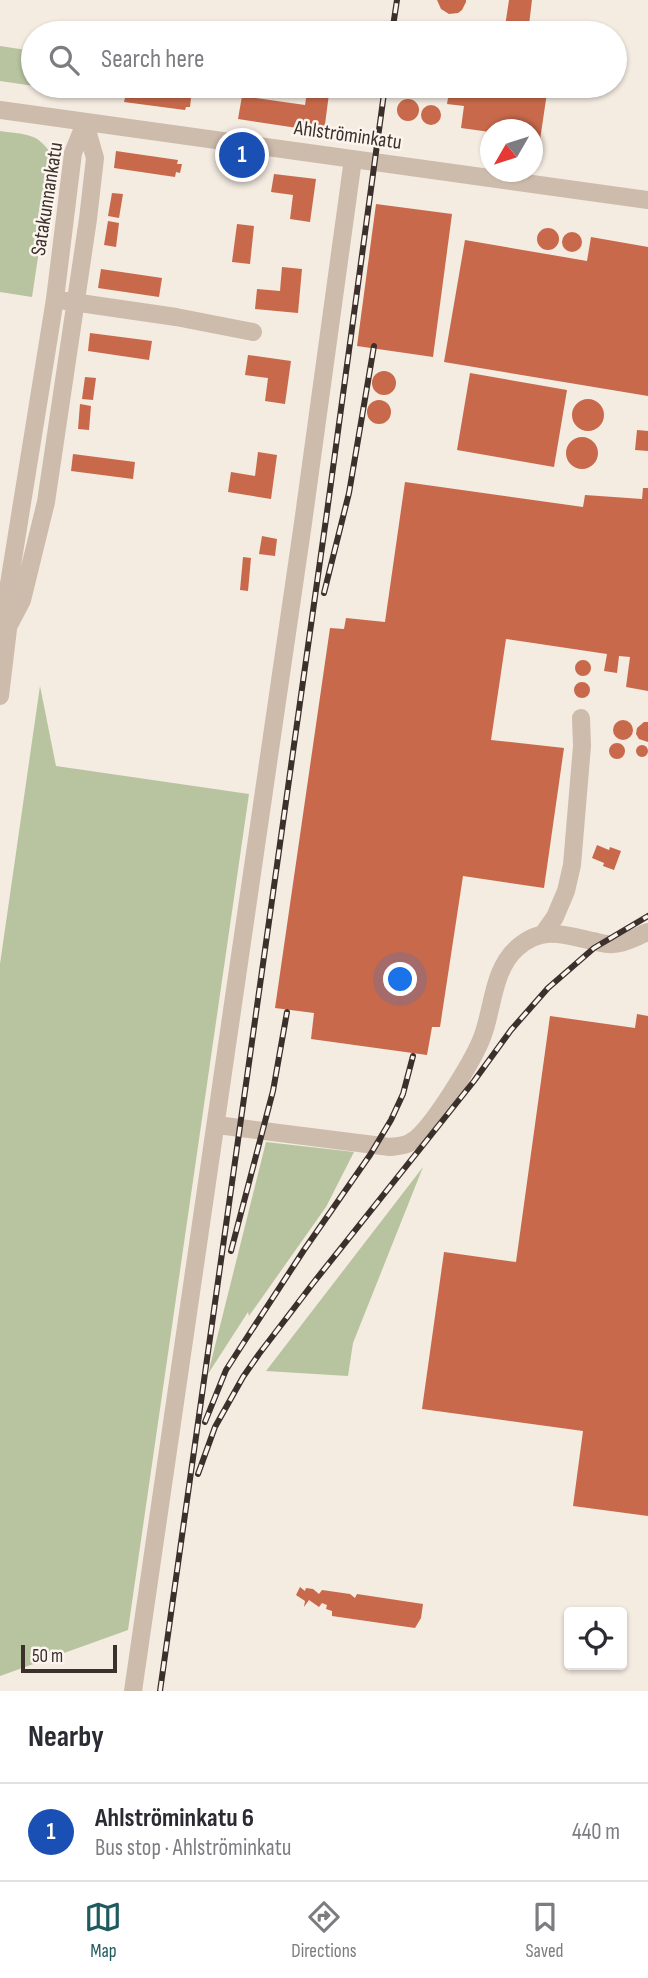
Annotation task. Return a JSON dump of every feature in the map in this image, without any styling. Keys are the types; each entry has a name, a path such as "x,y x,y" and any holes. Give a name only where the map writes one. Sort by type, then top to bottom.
{"street":[{"name":"Ahlströminkatu","path":"0,110 648,200"},
{"name":"Satakunnankatu","path":"0,696 8,629 7,596 55,299 73,153 85,123"},
{"name":"Satakunnankatu","path":"8,629 22,600 41,526 88,219 95,158 85,123"},
{"path":"133,1691 217,1125 353,159"},
{"path":"55,299 176,317 253,332"},
{"path":"543,934 555,918 566,891 572,865 582,746 581,718"},
{"path":"217,1125 390,1147 412,1142 454,1090 478,1049 502,970 514,950 543,934 559,932 613,944 648,932"}],"green space":[{"path":"0,46 21,49 21,84 0,81"},
{"path":"0,131 31,136 42,143 53,157 32,297 0,292"},
{"path":"40,686 56,766 249,794 128,1630 0,1676 0,964"},
{"path":"266,1142 354,1152 326,1207 249,1316 248,1312 208,1374"},
{"path":"423,1167 353,1343 348,1376 266,1371"}],"building":[{"path":"437,0 466,2 458,13 449,14 441,9"},
{"path":"509,0 532,0 529,21 506,21"},
{"path":"125,98 191,98 190,107 185,110 124,102"},
{"path":"242,98 305,105 306,98 328,98 324,132 238,119"},
{"path":"448,98 546,98 543,120 480,119 480,131 461,128 464,106 447,104"},
{"path":"408,99 416,102 419,110 416,118 408,121 400,118 397,110 400,102"},
{"path":"427,105 435,105 441,115 435,125 427,125 421,119 421,111"},
{"path":"116,151 178,160 177,164 182,164 180,173 176,172 175,177 114,168"},
{"path":"274,174 316,179 310,222 290,219 293,195 271,192"},
{"path":"112,193 123,194 119,218 108,216"},
{"path":"376,204 452,214 433,357 357,346"},
{"path":"108,221 119,223 116,247 104,245"},
{"path":"237,224 254,226 250,264 232,262"},
{"path":"548,228 556,231 559,239 556,247 548,250 540,247 537,239 540,231"},
{"path":"568,232 576,232 582,242 576,252 568,252 562,246 562,238"},
{"path":"591,237 648,247 648,396 444,362 465,240 587,261"},
{"path":"282,267 302,269 298,313 255,309 257,289 280,291"},
{"path":"101,269 162,278 159,297 98,288"},
{"path":"90,333 152,341 149,360 88,351"},
{"path":"248,355 291,361 285,404 265,401 268,378 245,375"},
{"path":"384,371 393,374 396,383 393,392 384,395 375,392 372,383 375,374"},
{"path":"470,373 567,390 554,467 457,450"},
{"path":"85,377 96,378 93,400 82,399"},
{"path":"588,399 599,404 604,415 599,426 588,431 577,426 572,415 577,404"},
{"path":"379,400 387,404 391,412 387,420 379,424 371,420 367,412 371,404"},
{"path":"80,404 91,406 89,430 78,429"},
{"path":"637,430 648,431 648,451 635,450"},
{"path":"582,437 593,442 598,453 593,464 582,469 571,464 566,453 571,442"},
{"path":"258,452 277,455 271,499 228,492 231,472 255,476"},
{"path":"73,454 135,462 133,479 71,471"},
{"path":"405,482 583,507 585,495 642,499 643,488 648,488 648,691 626,687 630,657 619,656 617,673 604,671 607,654 506,639 491,740 564,748 544,888 463,876 440,1027 432,1027 427,1055 311,1039 314,1013 275,1008 330,628 344,629 346,618 385,622"},
{"path":"262,536 277,539 275,556 259,554"},
{"path":"243,557 251,558 248,591 240,590"},
{"path":"583,660 589,662 589,674 583,676 577,674 575,668 577,662"},
{"path":"582,682 588,684 588,696 582,698 576,696 574,690 576,684"},
{"path":"623,720 630,723 633,730 630,737 623,740 616,737 613,730 616,723"},
{"path":"648,722 648,742 639,739 636,734 637,728"},
{"path":"614,743 620,743 625,751 623,757 614,759 609,754 609,748"},
{"path":"642,745 648,751 642,757 636,751"},
{"path":"597,845 621,851 614,870 592,858"},
{"path":"637,1014 648,1016 648,1516 573,1506 583,1431 422,1409 444,1252 516,1262 550,1016 635,1028"},
{"path":"300,1587 305,1591 306,1588 313,1589 319,1594 322,1590 350,1594 355,1598 357,1594 423,1604 421,1618 415,1628 332,1616 332,1611 326,1609 327,1605 322,1603 319,1607 309,1600 304,1607 305,1601 296,1595"}],"railway":[{"path":"394,21 397,0"},
{"path":"160,1691 383,98"},
{"path":"324,593 349,493 374,346"},
{"path":"198,1474 215,1427 259,1354 474,1081 511,1030 548,988 594,948 648,916"},
{"path":"231,1251 273,1091 287,1012"},
{"path":"205,1422 226,1370 391,1120 403,1094 413,1056"}],"place":[{"name":"Ahlströminkatu 6","path":"242,155"}]}
